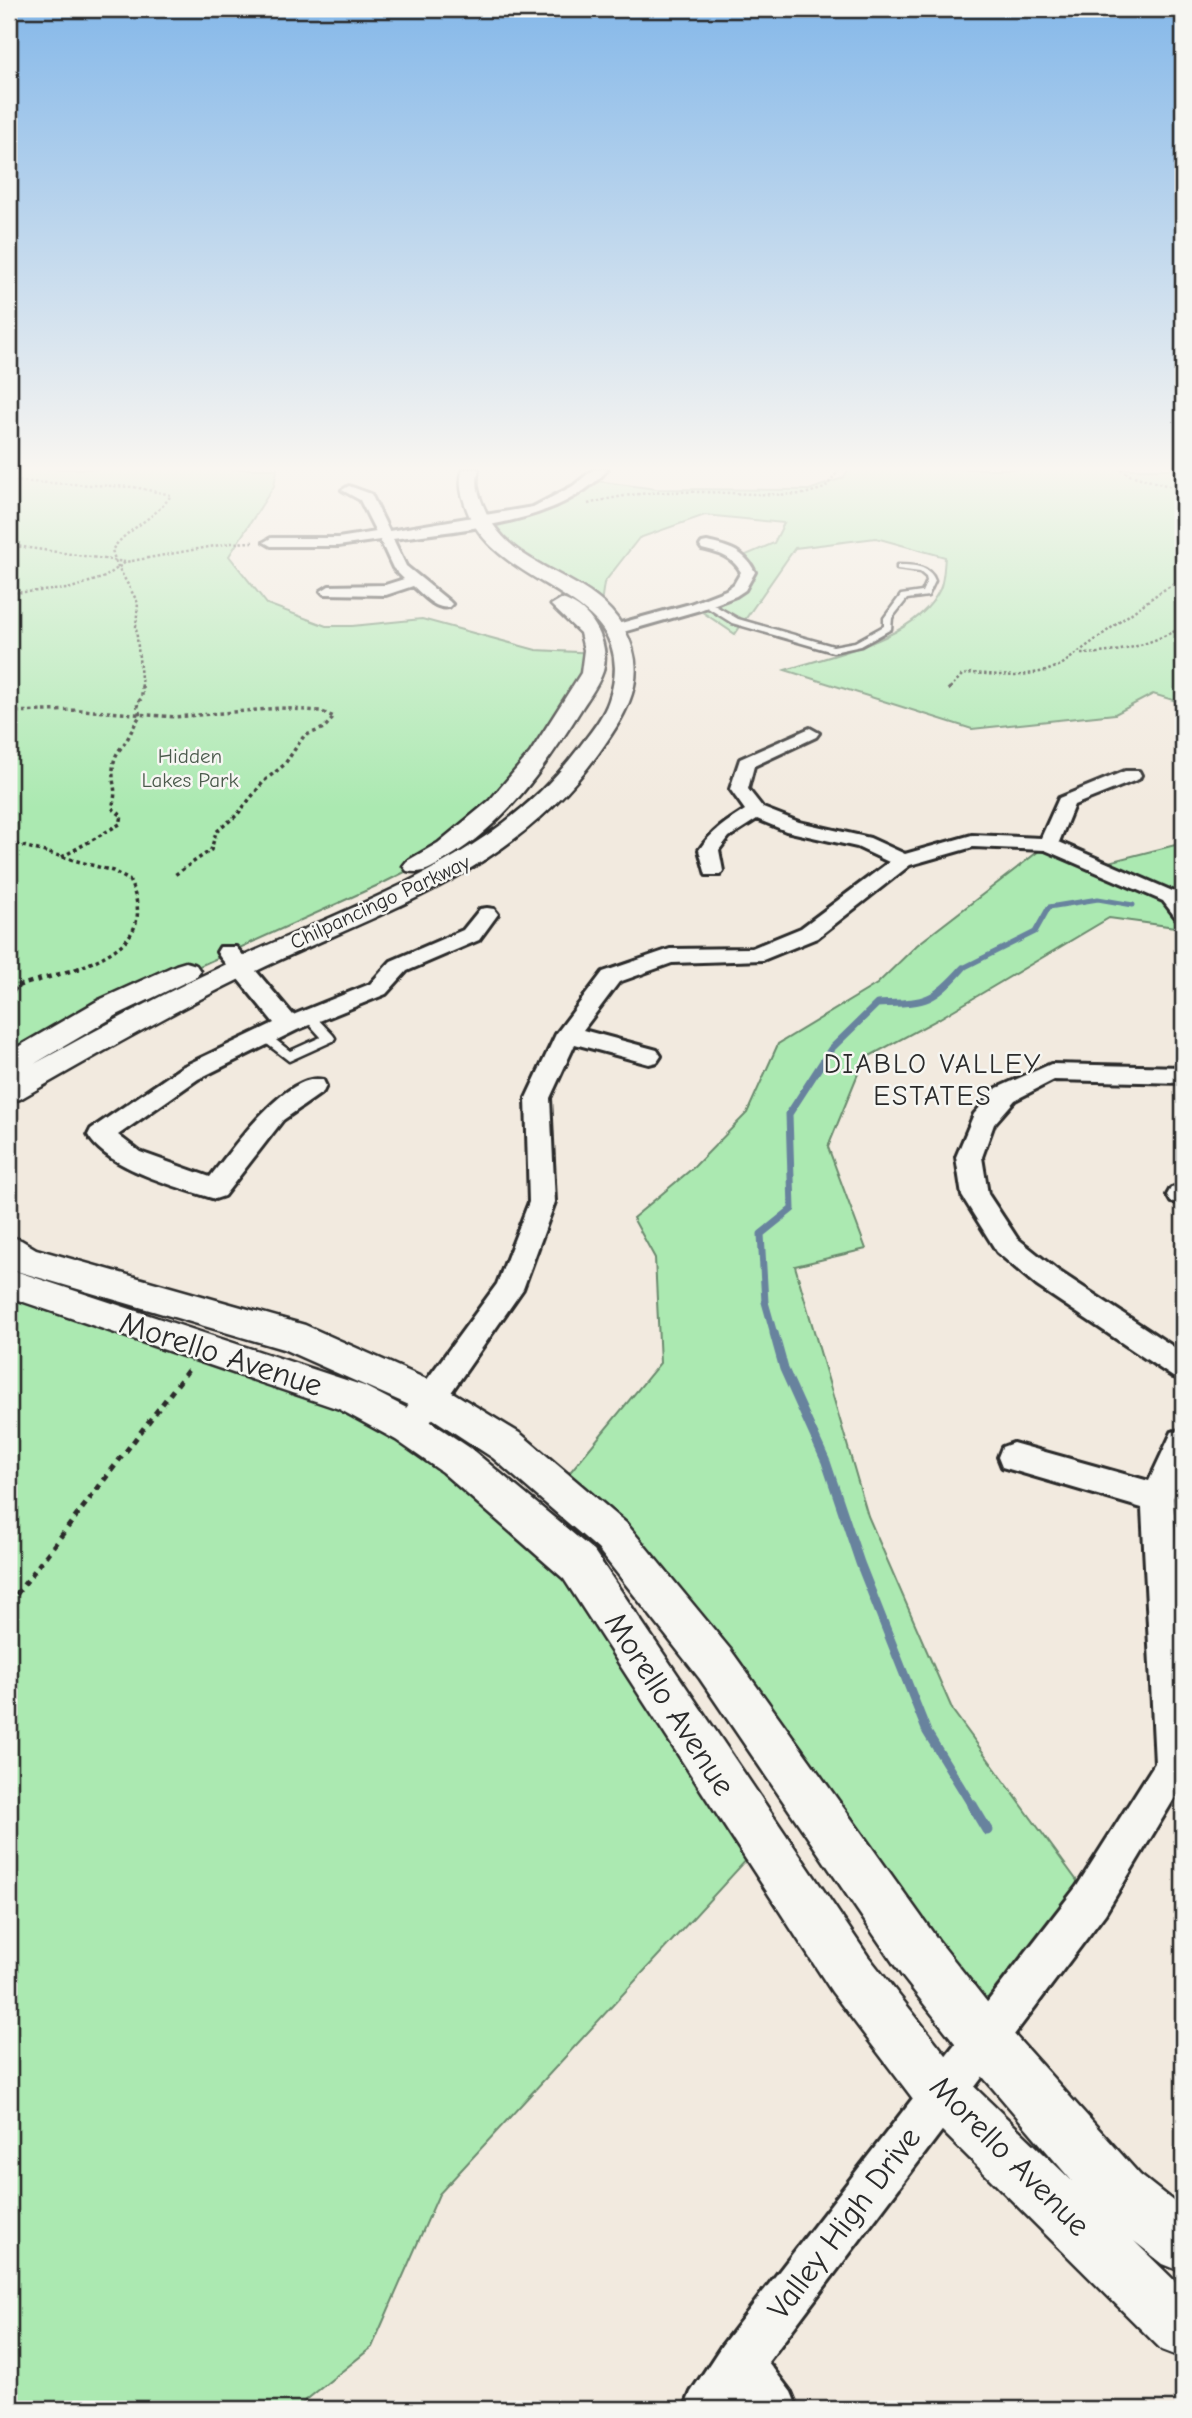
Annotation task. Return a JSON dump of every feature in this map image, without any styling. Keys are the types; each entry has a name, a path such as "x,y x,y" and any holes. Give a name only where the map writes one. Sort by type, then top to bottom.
{"street":[{"path":"329,591 386,590 410,582"},
{"path":"418,582 444,604"},
{"name":"Chilpancingo Parkway","path":"9,1091 234,960 435,857 493,814 525,778 592,673 597,653 592,634 579,617 522,582"},
{"name":"Chilpancingo Parkway","path":"9,1065 108,1007 234,960 470,861 563,786 591,750 620,701 626,678 624,646 616,629 600,610 554,582"},
{"path":"616,629 704,603 740,587 743,582"},
{"path":"810,733 746,763 739,789 756,812 793,827 863,842 903,861"},
{"path":"1048,844 1066,802 1132,775"},
{"path":"713,871 709,850 722,833 756,812"},
{"path":"420,1413 509,1289 542,1202 538,1098 568,1034 611,977 670,956 755,955 809,933 903,861 972,841 1048,844 1170,897 1183,913"},
{"path":"314,1087 274,1114 215,1189 131,1160 100,1135 190,1073 299,1021 378,989 399,966 471,935 487,914"},
{"path":"234,960 299,1021"},
{"path":"568,1034 649,1056"},
{"path":"1183,1075 1051,1072 1006,1094 983,1120 970,1157 975,1196 1007,1245 1047,1278 1183,1368"},
{"name":"Morello Avenue","path":"9,1248 25,1260 292,1336 420,1413 456,1460 579,1564 850,1974 942,2093 1183,2329"},
{"name":"Morello Avenue","path":"9,1283 351,1397 420,1413 507,1446 612,1536 715,1664 920,1958 984,2039 1120,2195 1183,2244"},
{"path":"1013,1457 1157,1498 1183,1442"},
{"name":"Valley High Drive","path":"708,2409 739,2362 1091,1900 1172,1767 1157,1498"},
{"path":"739,2362 774,2409"}],"lane":[{"path":"704,603 734,621 833,649 858,644 887,627 888,618 904,597 925,594 931,582"},
{"path":"264,1037 289,1057 328,1038 299,1021"}],"path":[{"path":"9,593 68,589 90,582"},
{"path":"126,582 136,595 139,608 136,630 142,662 142,698 137,703 140,716"},
{"path":"948,690 962,676 972,673 1015,676 1045,671 1078,654 1160,592 1178,582"},
{"path":"1078,654 1114,653 1156,640 1183,626"},
{"path":"9,712 103,711 179,717 258,709 307,710 334,717 324,728 304,736 284,765 264,780 237,815 216,832 211,850 173,876"},
{"path":"62,857 120,824 122,816 112,808 117,792 113,782 113,766 116,751 129,737 132,726 140,716"},
{"path":"9,842 113,871 129,880 138,902 139,915 123,941 107,954 70,972 9,986"},
{"path":"9,997 17,986"},
{"path":"9,1604 161,1409 203,1349"}],"green space":[{"name":"Hidden Lakes Park","path":"9,582 249,582 267,604 326,626 422,619 536,650 597,653 551,741 435,857 109,1007 9,1065"},
{"path":"562,582 605,582 600,610"},
{"path":"744,582 771,582 735,634 695,607"},
{"path":"942,582 1183,582 1183,703 1153,694 1115,714 972,729 785,670 849,651 894,633 913,621 929,606"},
{"path":"1183,843 1183,928 1109,918 935,1021 864,1059 828,1147 866,1249 795,1266 868,1516 953,1711 1091,1900 984,2039 557,1488 660,1363 655,1258 633,1218 694,1167 747,1113 778,1044 877,984 917,945 1048,844 1097,865"},
{"path":"9,1283 351,1397 579,1565 762,1843 439,2194 372,2347 295,2409 9,2409"}],"waterway":[{"path":"963,968 1035,932 1049,907 1098,899 1133,905"},
{"path":"774,1334 765,1302 761,1234 792,1209 789,1114 831,1049 877,1004 926,999 942,989 963,968"},
{"path":"774,1333 784,1369 826,1462 860,1563 927,1732 973,1807"},
{"path":"972,1805 987,1830"}],"district":[{"name":"DIABLO VALLEY ESTATES","path":"933,1080"}]}
